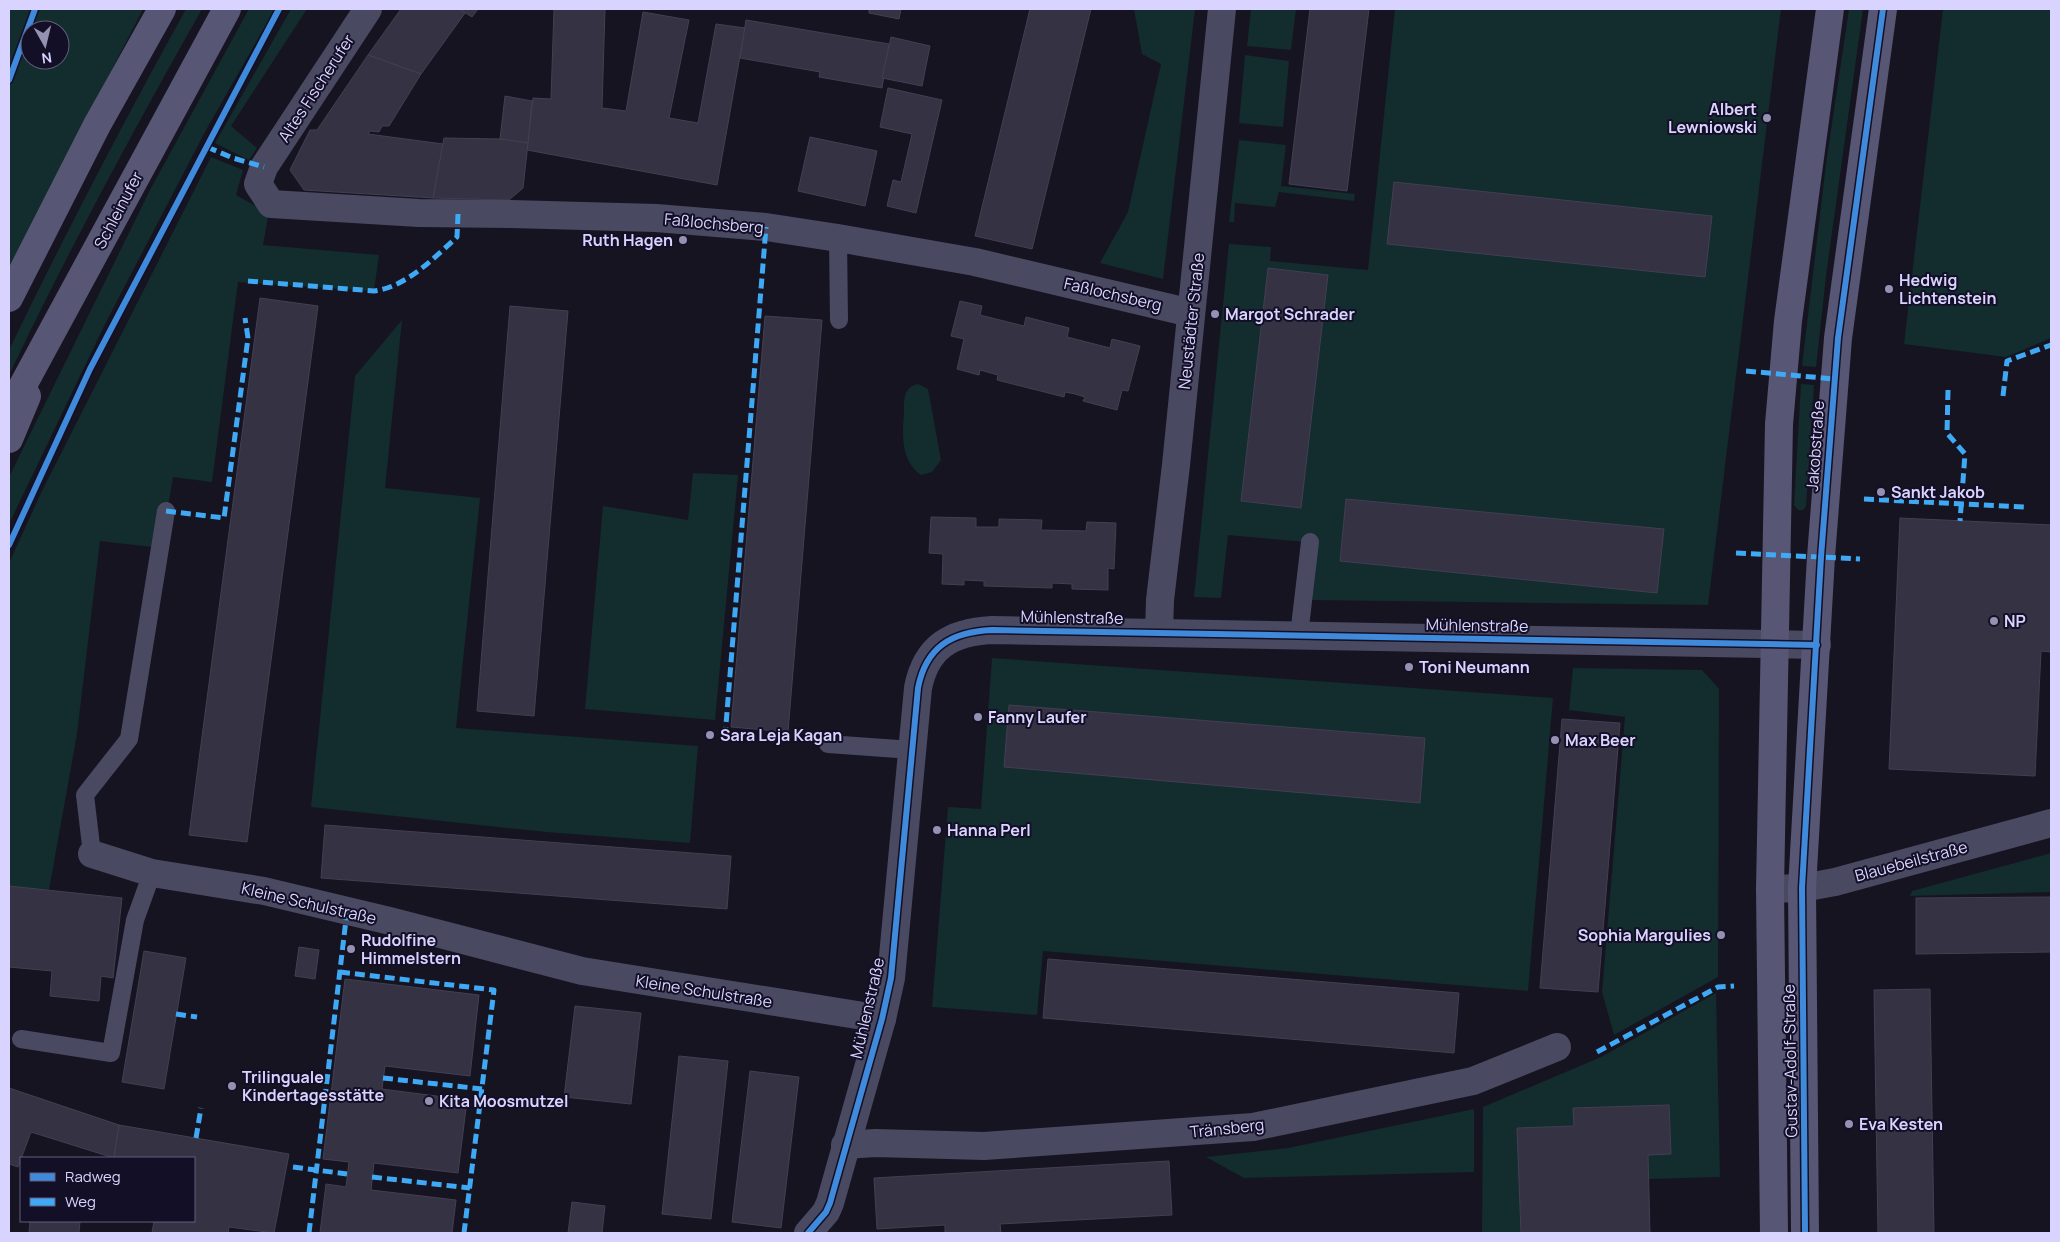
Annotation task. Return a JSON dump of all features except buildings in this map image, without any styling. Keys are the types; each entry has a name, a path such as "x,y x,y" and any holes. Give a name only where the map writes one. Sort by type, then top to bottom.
{"street":[{"path":"9,298 97,125 162,9"},
{"name":"Schleinufer","path":"9,411 227,9"},
{"name":"Altes Fischerufer","path":"264,167 368,9"},
{"name":"Neustädter Straße","path":"1159,632 1160,600 1192,313 1222,9"},
{"path":"1770,890 1777,484 1782,374 1799,233 1830,9"},
{"name":"Jakobstraße","path":"1802,888 1822,547 1838,338 1884,9"},
{"name":"Faßlochsberg","path":"264,167 258,184 271,204 419,213 656,218 766,227 975,262 1192,313"},
{"path":"9,439 61,317"},
{"name":"Mühlenstraße","path":"808,1233 828,1208 882,1019 891,978 918,688 924,668 939,646 951,638 978,630 992,630 1817,645"},
{"name":"Blauebeilstraße","path":"1770,890 1802,888 1846,879 2051,823"},
{"name":"Kleine Schulstraße","path":"92,854 152,873 264,891 390,921 582,971 882,1019"},
{"name":"Gustav-Adolf-Straße","path":"1802,888 1805,1233"},
{"name":"Gustav-Adolf-Straße","path":"1770,890 1774,1233"},
{"name":"Tränsberg","path":"845,1145 875,1143 984,1146 1252,1127 1473,1080 1557,1048"}],"lane":[{"path":"838,238 839,320"},
{"name":"Kleine Schulstraße","path":"92,854 85,795 129,739 166,511"},
{"path":"1299,635 1310,542"},
{"path":"828,744 912,750"},
{"path":"21,1039 111,1053 135,920 152,873"}],"green space":[{"path":"9,9 143,9 9,270"},
{"path":"186,9 202,9 102,190 54,282 9,375 9,350 95,178"},
{"path":"249,9 275,9 206,130 104,326 9,524 9,477 151,188"},
{"path":"291,9 307,9 231,126 257,148 249,160 215,143"},
{"path":"1134,9 1195,9 1163,279 1100,263 1128,212 1161,64 1142,54"},
{"path":"1251,9 1296,9 1291,50 1247,46"},
{"path":"1395,9 1781,9 1708,605 1310,600 1316,543 1228,535 1221,598 1194,597 1229,244 1271,247 1270,261 1368,270","holes":["1394,183 1711,216 1705,277 1536,259","1268,268 1328,275 1300,508 1241,501","1346,499 1664,529 1657,593 1340,561"]},
{"path":"1849,9 1863,9 1826,276 1816,367 1802,366 1826,164"},
{"path":"1943,9 2051,9 2051,338 2006,357 1904,344"},
{"path":"1245,55 1289,61 1283,127 1239,123"},
{"path":"1239,140 1286,145 1281,186 1355,194 1354,201 1279,192 1275,207 1235,203 1234,222 1229,222"},
{"path":"211,157 243,170 236,195 259,208 268,217 263,245 379,255 374,291 238,282 212,482 173,477 161,548 100,541 77,734 49,890 9,886 9,563 42,491"},
{"path":"402,320 385,488 480,498 456,728 698,746 690,843 546,832 311,807 355,376"},
{"path":"918,384 928,389 941,460 932,472 921,475 914,469 906,455 903,439 905,395 909,388"},
{"path":"1801,384 1814,385 1806,506 1803,510 1798,510 1794,505"},
{"path":"693,473 738,475 715,720 585,709 603,506 688,520"},
{"path":"992,658 1553,698 1528,991 1043,951 1037,1015 932,1007 948,807 981,809","holes":["1009,705 1425,738 1420,802 1005,767"]},
{"path":"1573,668 1702,670 1719,689 1718,977 1614,1035 1602,992 1625,717 1569,710"},
{"path":"2051,853 2051,892 1910,896 1912,891"},
{"path":"1716,993 1720,1177 1649,1179 1648,1155 1671,1154 1669,1105 1574,1126 1518,1128 1521,1233 1482,1233 1483,1107 1601,1057"},
{"path":"1474,1109 1474,1172 1244,1178 1206,1157 1288,1148"}],"marked path":[{"path":"207,147 233,158 264,167"},
{"path":"248,281 374,291 386,288 408,278 457,237 458,214"},
{"path":"725,737 766,227"},
{"path":"166,511 224,518 248,338 245,318"},
{"path":"2003,396 2007,361 2051,345"},
{"path":"1746,371 1834,379"},
{"path":"1948,390 1947,433 1965,454 1960,521"},
{"path":"1864,499 2025,507"},
{"path":"1736,553 1860,559"},
{"path":"309,1233 347,911"},
{"path":"340,972 494,990 464,1233"},
{"path":"1597,1052 1718,987 1734,986"},
{"path":"176,1014 197,1017"},
{"path":"383,1078 482,1089"},
{"path":"196,1138 201,1108"},
{"path":"293,1167 347,1174"},
{"path":"372,1177 470,1188"}],"cycle path":[{"path":"9,80 35,9"},
{"path":"9,545 90,369 279,9"},
{"path":"1805,1233 1802,888 1821,557 1838,338 1883,9"},
{"path":"808,1233 826,1212 830,1203 882,1019 891,978 918,688 927,662 934,652 953,638 977,631 992,630 1817,645"}],"place":[{"name":"Albert Lewniowski","path":"1767,118"},
{"name":"Ruth Hagen","path":"683,240"},
{"name":"Hedwig Lichtenstein","path":"1889,289"},
{"name":"Margot Schrader","path":"1215,314"},
{"name":"Sankt Jakob","path":"1881,492"},
{"name":"NP","path":"1994,621"},
{"name":"Toni Neumann","path":"1409,667"},
{"name":"Fanny Laufer","path":"978,717"},
{"name":"Sara Leja Kagan","path":"710,735"},
{"name":"Max Beer","path":"1555,740"},
{"name":"Hanna Perl","path":"937,830"},
{"name":"Sophia Margulies","path":"1721,935"},
{"name":"Rudolfine Himmelstern","path":"351,949"},
{"name":"Trilinguale Kindertagesstätte","path":"232,1086"},
{"name":"Kita Moosmutzel","path":"429,1101"},
{"name":"Eva Kesten","path":"1849,1124"}]}
